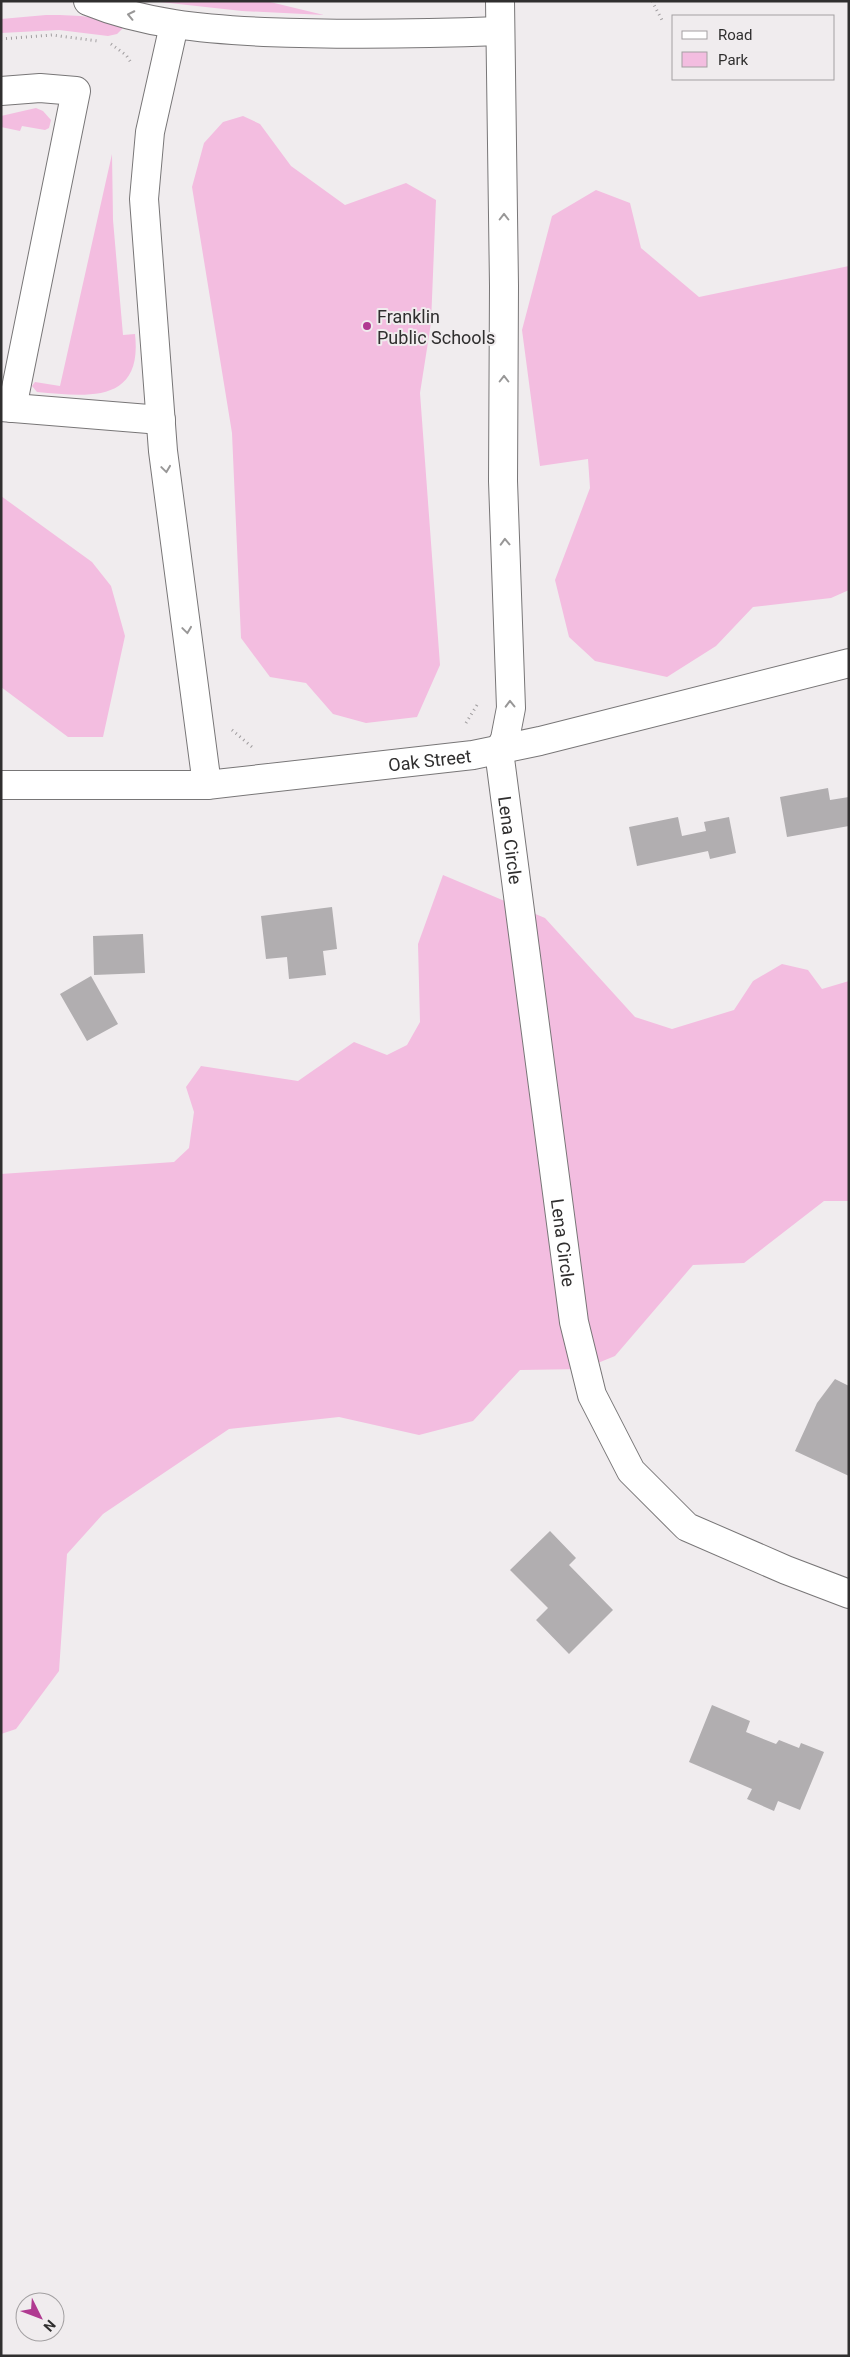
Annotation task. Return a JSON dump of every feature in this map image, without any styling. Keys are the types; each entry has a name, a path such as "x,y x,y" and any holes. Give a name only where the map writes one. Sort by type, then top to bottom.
{"street":[{"path":"88,1 109,10 174,25 246,32 332,35 500,31"},
{"path":"499,751 505,739 511,708 503,481 504,286 500,1"},
{"path":"174,25 150,132 144,180 163,451 206,785"},
{"path":"1,91 40,88 76,91 7,408 162,420"},
{"name":"Oak Street","path":"1,785 206,785 266,780 499,751 849,662"},
{"name":"Lena Circle","path":"499,751 574,1322 592,1395 631,1470 687,1527 786,1570 849,1594"}],"path":[{"path":"652,1 663,22"},
{"path":"1,39 52,35 104,42 126,56 135,70"},
{"path":"465,724 480,699"},
{"path":"228,724 231,729 256,749"}],"green space":[{"path":"151,1 266,1 324,15 242,11"},
{"path":"46,15 97,18 107,20 123,28 117,34 108,36 59,30 1,33 1,19"},
{"path":"36,108 43,111 51,120 49,128 45,130 22,126 20,131 1,127 1,116"},
{"path":"243,116 260,124 291,166 345,205 406,183 436,200 431,323 420,393 440,665 417,717 366,723 333,714 306,683 270,677 241,638 232,433 192,187 204,143 223,122"},
{"path":"112,154 113,220 123,335 135,334 135,357 130,374 120,385 107,391 92,394 74,395 37,392 32,386 35,382 60,386"},
{"path":"596,190 630,203 641,248 699,297 849,266 849,590 831,598 753,607 716,646 667,677 595,661 569,637 555,580 590,488 588,459 540,466 522,330 552,216"},
{"path":"1,496 92,562 111,586 125,636 103,737 68,737 1,687"},
{"path":"443,875 545,918 635,1017 672,1029 734,1010 753,981 782,964 808,970 822,989 849,981 849,1201 824,1201 744,1263 693,1265 615,1356 583,1369 520,1370 473,1421 419,1435 339,1417 229,1429 103,1514 67,1554 59,1671 16,1729 1,1734 1,1174 174,1162 189,1148 194,1112 186,1087 201,1066 298,1081 354,1042 387,1055 407,1045 420,1022 418,944"}],"building":[{"path":"828,788 830,800 849,797 849,826 787,837 780,797"},
{"path":"678,817 682,836 706,831 704,822 729,817 736,853 710,859 708,851 637,866 629,827"},
{"path":"332,907 337,949 323,951 326,975 289,979 287,957 266,959 261,916"},
{"path":"143,934 145,973 94,975 93,936"},
{"path":"91,976 118,1024 87,1041 60,994"},
{"path":"835,1379 849,1386 849,1476 795,1451 817,1403"},
{"path":"550,1531 576,1558 569,1565 613,1610 569,1654 536,1620 548,1608 510,1570"},
{"path":"712,1705 750,1721 746,1732 776,1744 779,1740 799,1748 801,1743 824,1752 800,1810 778,1801 774,1811 747,1799 752,1789 689,1762"}],"place":[{"name":"Franklin Public Schools","path":"367,326"}]}
